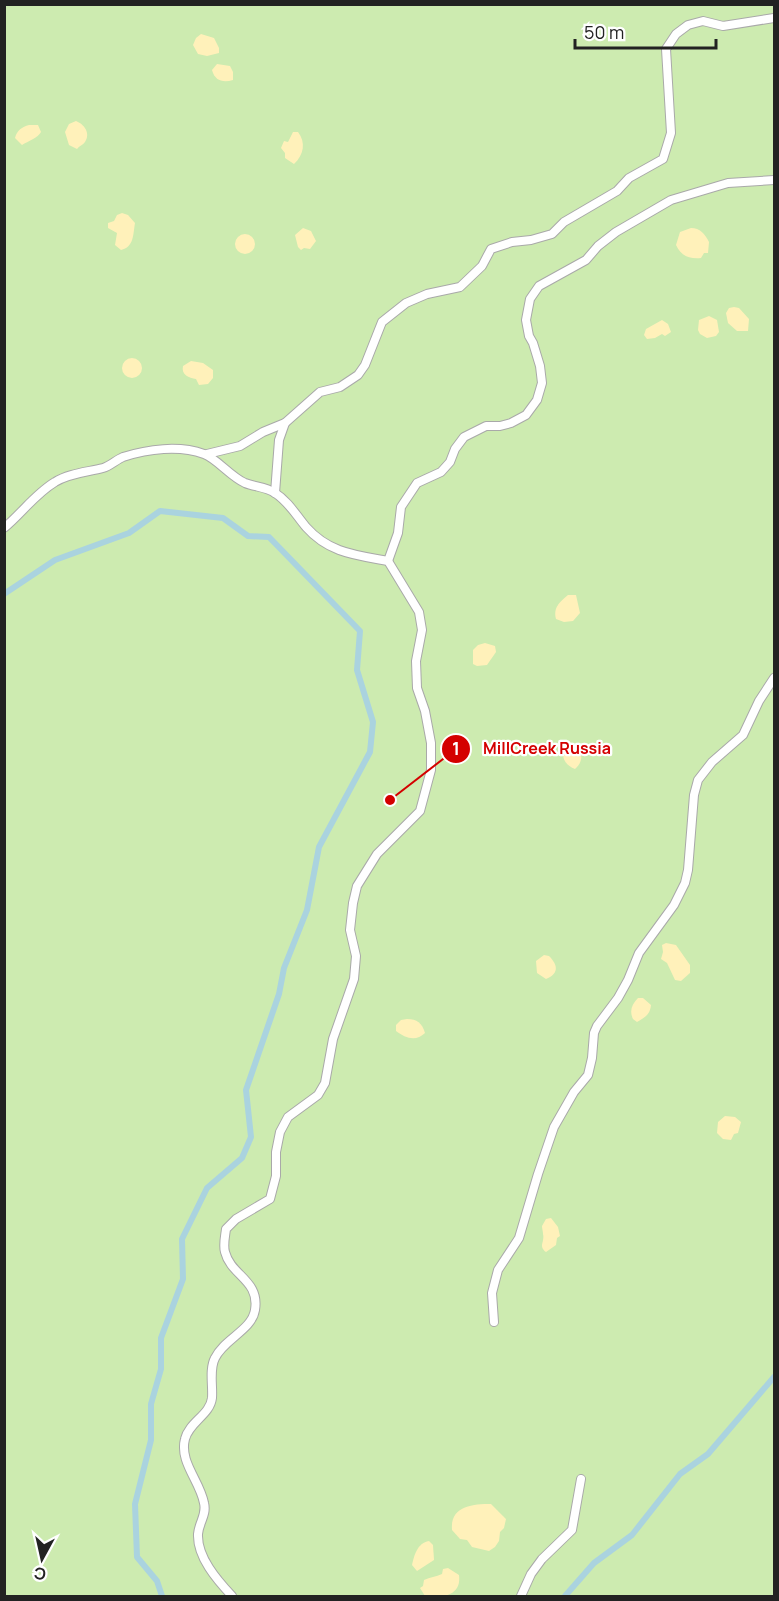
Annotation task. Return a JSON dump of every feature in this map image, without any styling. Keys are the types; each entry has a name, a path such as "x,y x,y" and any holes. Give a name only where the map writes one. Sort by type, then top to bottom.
{"lane":[{"path":"4,528 35,497 56,481 106,467 122,458 148,452 171,448 207,454 240,446 263,432 285,423 320,392 340,387 358,375 365,365 382,322 406,303 427,294 460,287 482,266 491,249 552,234 564,222 617,191 629,178 663,159 670,133 666,48 676,34 688,25 703,21 723,26 774,18"},
{"path":"388,561 398,533 401,507 417,483 441,472 450,462 455,449 464,437 486,426 511,423 526,415 537,400 542,383 540,366 526,320 530,299 539,286 586,260 598,246 616,232 671,200 728,183 774,180"},
{"path":"275,493 279,440 285,423"},
{"path":"207,454 245,483 275,493 290,506 307,528 331,548 388,561 419,612 422,630 416,661 417,688 425,711 431,743 431,770 420,811 377,854 357,886 352,903 350,930 356,956 354,979 333,1040 325,1083 318,1095 288,1117 280,1132 276,1152 276,1176 270,1199 236,1219 226,1229 225,1252 230,1264 249,1283 256,1296 255,1310 252,1320 227,1342 213,1359 212,1401 207,1410 187,1431 183,1452 205,1504 205,1514 198,1533 199,1546 214,1576 232,1596"},
{"path":"494,1322 491,1303 498,1270 519,1238 554,1127 574,1092 588,1075 597,1026 618,998 639,953 674,905 685,883 694,795 698,780 712,762 743,735 759,701 774,678"},
{"path":"521,1596 531,1574 542,1559 572,1530 581,1479"}],"green space":[{"path":"5,5 774,5 774,1596 5,1596"}],"sand":[{"path":"201,34 214,38 219,53 207,56 198,54 193,45"},
{"path":"217,64 230,66 233,80 223,81 215,77 212,70"},
{"path":"76,121 82,124 87,132 87,139 77,149 69,145 65,132 69,124"},
{"path":"29,125 38,125 41,132 22,145 15,138 16,135 20,129"},
{"path":"293,132 298,132 303,144 300,157 294,164 285,158 285,153 281,148 284,141 288,142"},
{"path":"122,213 128,215 135,223 131,243 121,250 115,245 117,233 108,228 108,223 114,221 117,215"},
{"path":"303,228 311,231 316,241 310,249 301,250 298,247 295,235"},
{"path":"691,228 702,232 709,242 708,253 704,253 701,258 686,256 676,245 680,232"},
{"path":"245,234 252,237 255,244 252,251 245,254 238,251 235,244 238,237"},
{"path":"729,308 739,308 749,319 748,331 737,331 728,323 726,313"},
{"path":"709,316 717,320 719,332 716,336 707,338 698,330 699,320"},
{"path":"662,320 668,324 671,332 665,336 662,334 647,339 644,335 646,329"},
{"path":"132,358 139,361 142,368 139,375 132,378 125,375 122,368 125,361"},
{"path":"191,361 203,363 213,370 213,378 208,384 199,385 196,379 184,374 183,366"},
{"path":"568,595 576,595 580,613 573,621 564,622 556,619 555,611"},
{"path":"485,643 495,646 496,652 487,665 477,666 473,664 473,650"},
{"path":"573,743 579,749 581,756 575,769 566,762 563,755 567,744"},
{"path":"666,943 676,945 690,965 690,973 681,981 675,980 667,963 661,959 662,945"},
{"path":"544,955 549,956 556,966 553,975 546,979 537,973 536,961"},
{"path":"638,998 643,998 651,1005 645,1017 637,1022 633,1019 631,1010"},
{"path":"401,1020 419,1022 425,1033 422,1036 410,1038 396,1031 396,1025"},
{"path":"725,1116 735,1117 741,1122 738,1133 734,1134 731,1140 723,1139 717,1133 718,1122"},
{"path":"551,1218 558,1227 560,1236 557,1238 556,1245 546,1252 542,1246 542,1226 546,1219"},
{"path":"491,1504 506,1519 499,1541 489,1551 472,1547 467,1540 460,1539 452,1530 452,1522 458,1511 464,1508"},
{"path":"429,1541 433,1545 434,1560 417,1571 412,1565 415,1554 422,1544"},
{"path":"448,1568 459,1575 459,1582 454,1592 437,1597 425,1596 420,1588 424,1580 442,1574 443,1569"}],"waterway":[{"path":"4,594 55,560 129,533 160,511 223,518 248,536 269,537 360,631 357,670 373,722 370,752 319,847 307,910 284,968 279,994 246,1090 251,1137 242,1158 207,1188 182,1239 183,1279 161,1338 161,1369 151,1404 151,1440 135,1504 137,1557 157,1581 162,1596"},
{"path":"565,1596 594,1563 632,1535 680,1474 708,1454 774,1377"}],"place":[{"name":"MillCreek Russia","path":"390,800"}]}
